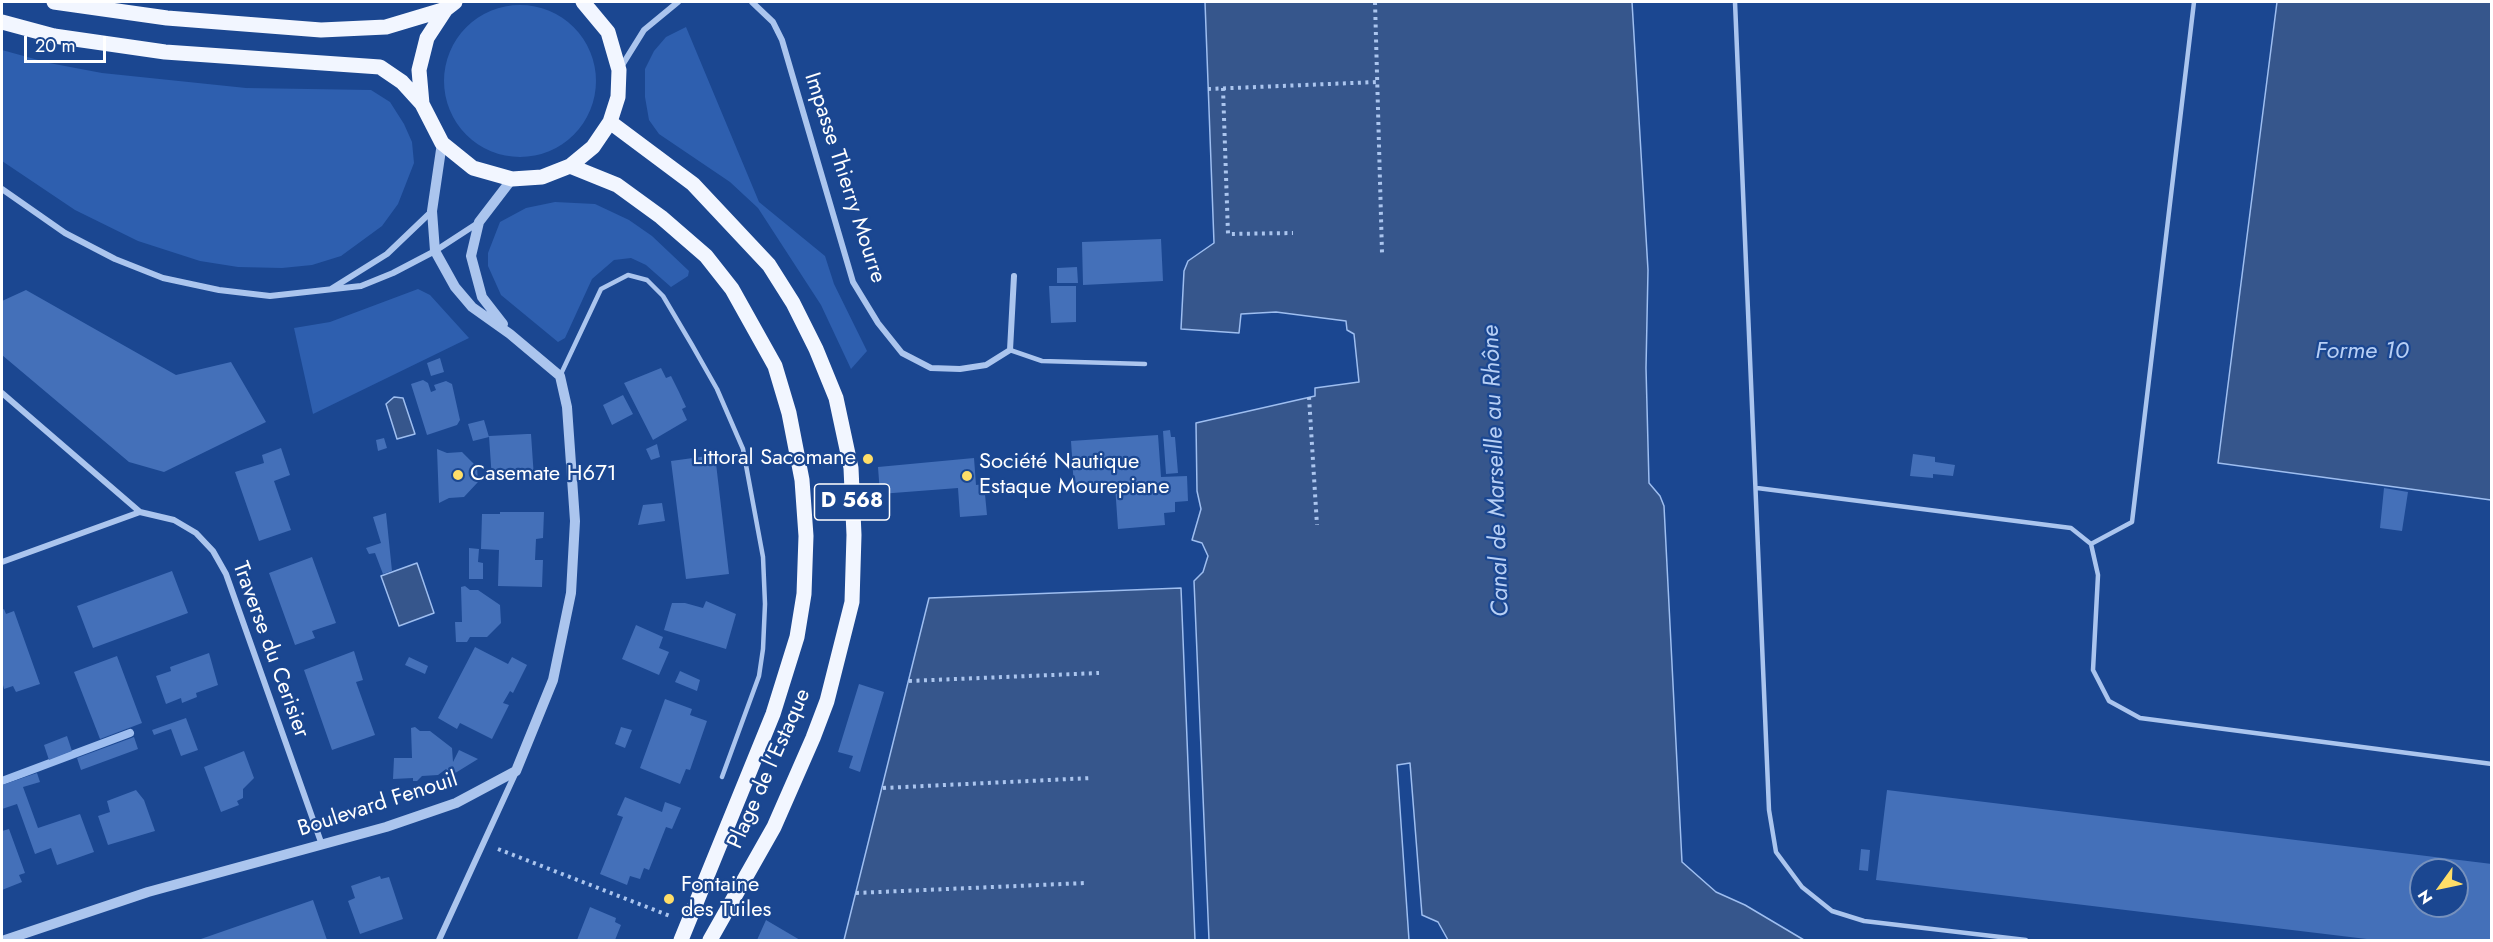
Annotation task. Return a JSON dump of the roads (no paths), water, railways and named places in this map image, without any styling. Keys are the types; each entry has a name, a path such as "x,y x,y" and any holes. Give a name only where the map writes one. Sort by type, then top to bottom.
{"main road":[{"path":"54,2 167,18 321,30 386,27 450,5"},
{"path":"2,22 54,36 165,52 380,67 402,81 422,104 442,143 474,168 512,179 542,177 570,166 593,147 610,122 618,97 619,70 608,33 583,2"},
{"path":"422,104 419,70 427,38 450,5"},
{"name":"Plage de l'Estaque","path":"610,122 693,184 769,265 794,303 836,398 851,468 854,535 852,602 835,673 813,738 774,827 710,940"},
{"name":"Plage de l'Estaque","path":"570,166 617,186 661,216 706,256 732,290 775,366 789,413 802,480 806,536 804,594 797,637 773,714 681,940"}],"street":[{"path":"583,2 594,2"},
{"path":"619,70 644,30 678,2"},
{"name":"Impasse Thierry Mourre","path":"752,2 773,22 782,40 853,282 878,323 902,353 931,368 960,369 986,365 1010,350"},
{"path":"439,940 516,771 553,680 572,593 575,521 567,407 560,376 510,334 472,307 456,287 435,251 432,211 442,143"},
{"path":"2,189 65,233 115,259 164,278 219,290 270,297 361,286 393,273 435,251 479,222 512,179"},
{"path":"328,291 387,254 432,211"},
{"path":"479,222 471,256 476,280 482,297 510,334"},
{"path":"1010,350 1014,276"},
{"path":"2,393 140,512 2,562"},
{"name":"Traverse du Cerisier","path":"140,512 174,520 196,533 213,551 226,574 322,846"},
{"name":"Boulevard Fenouil","path":"7,940 148,892 322,846 456,803 516,771"}],"lane":[{"path":"1735,2 1769,810 1776,852 1802,887 1832,911 1864,921 2026,940"},
{"path":"2091,544 2132,522 2194,2"},
{"path":"560,376 601,289 628,275 647,280 663,296 717,389 743,449 762,557 765,604 763,649 759,676 722,777"},
{"path":"1010,350 1042,361 1145,364"},
{"path":"1757,488 2071,528 2091,544 2098,575 2094,670 2109,701 2140,718 2492,764"}],"water":[{"name":"Canal de Marseille au Rhône","path":"1205,2 1632,2 1648,270 1646,368 1649,483 1660,496 1664,506 1682,862 1716,892 1745,905 1804,940 1448,940 1438,922 1422,915 1410,763 1397,765 1409,940 1209,940 1194,581 1203,572 1208,556 1202,543 1192,540 1201,509 1197,491 1196,423 1315,396 1315,388 1359,382 1354,334 1347,330 1346,321 1276,312 1241,314 1239,333 1181,329 1184,271 1188,261 1214,243"},
{"name":"Forme 10","path":"2277,2 2491,2 2491,500 2218,463"},
{"path":"394,397 403,398 415,434 397,439 386,404"},
{"path":"417,563 434,613 399,626 381,576"},
{"path":"1181,588 1195,940 844,940 929,598"}],"waterway":[{"path":"2,781 130,733"}],"place":[{"name":"Littoral Sacomane","path":"868,459"},
{"name":"Casemate H671","path":"458,475"},
{"name":"Société Nautique Estaque Mourepiane","path":"967,476"},
{"name":"Fontaine des Tuiles","path":"669,899"}]}
